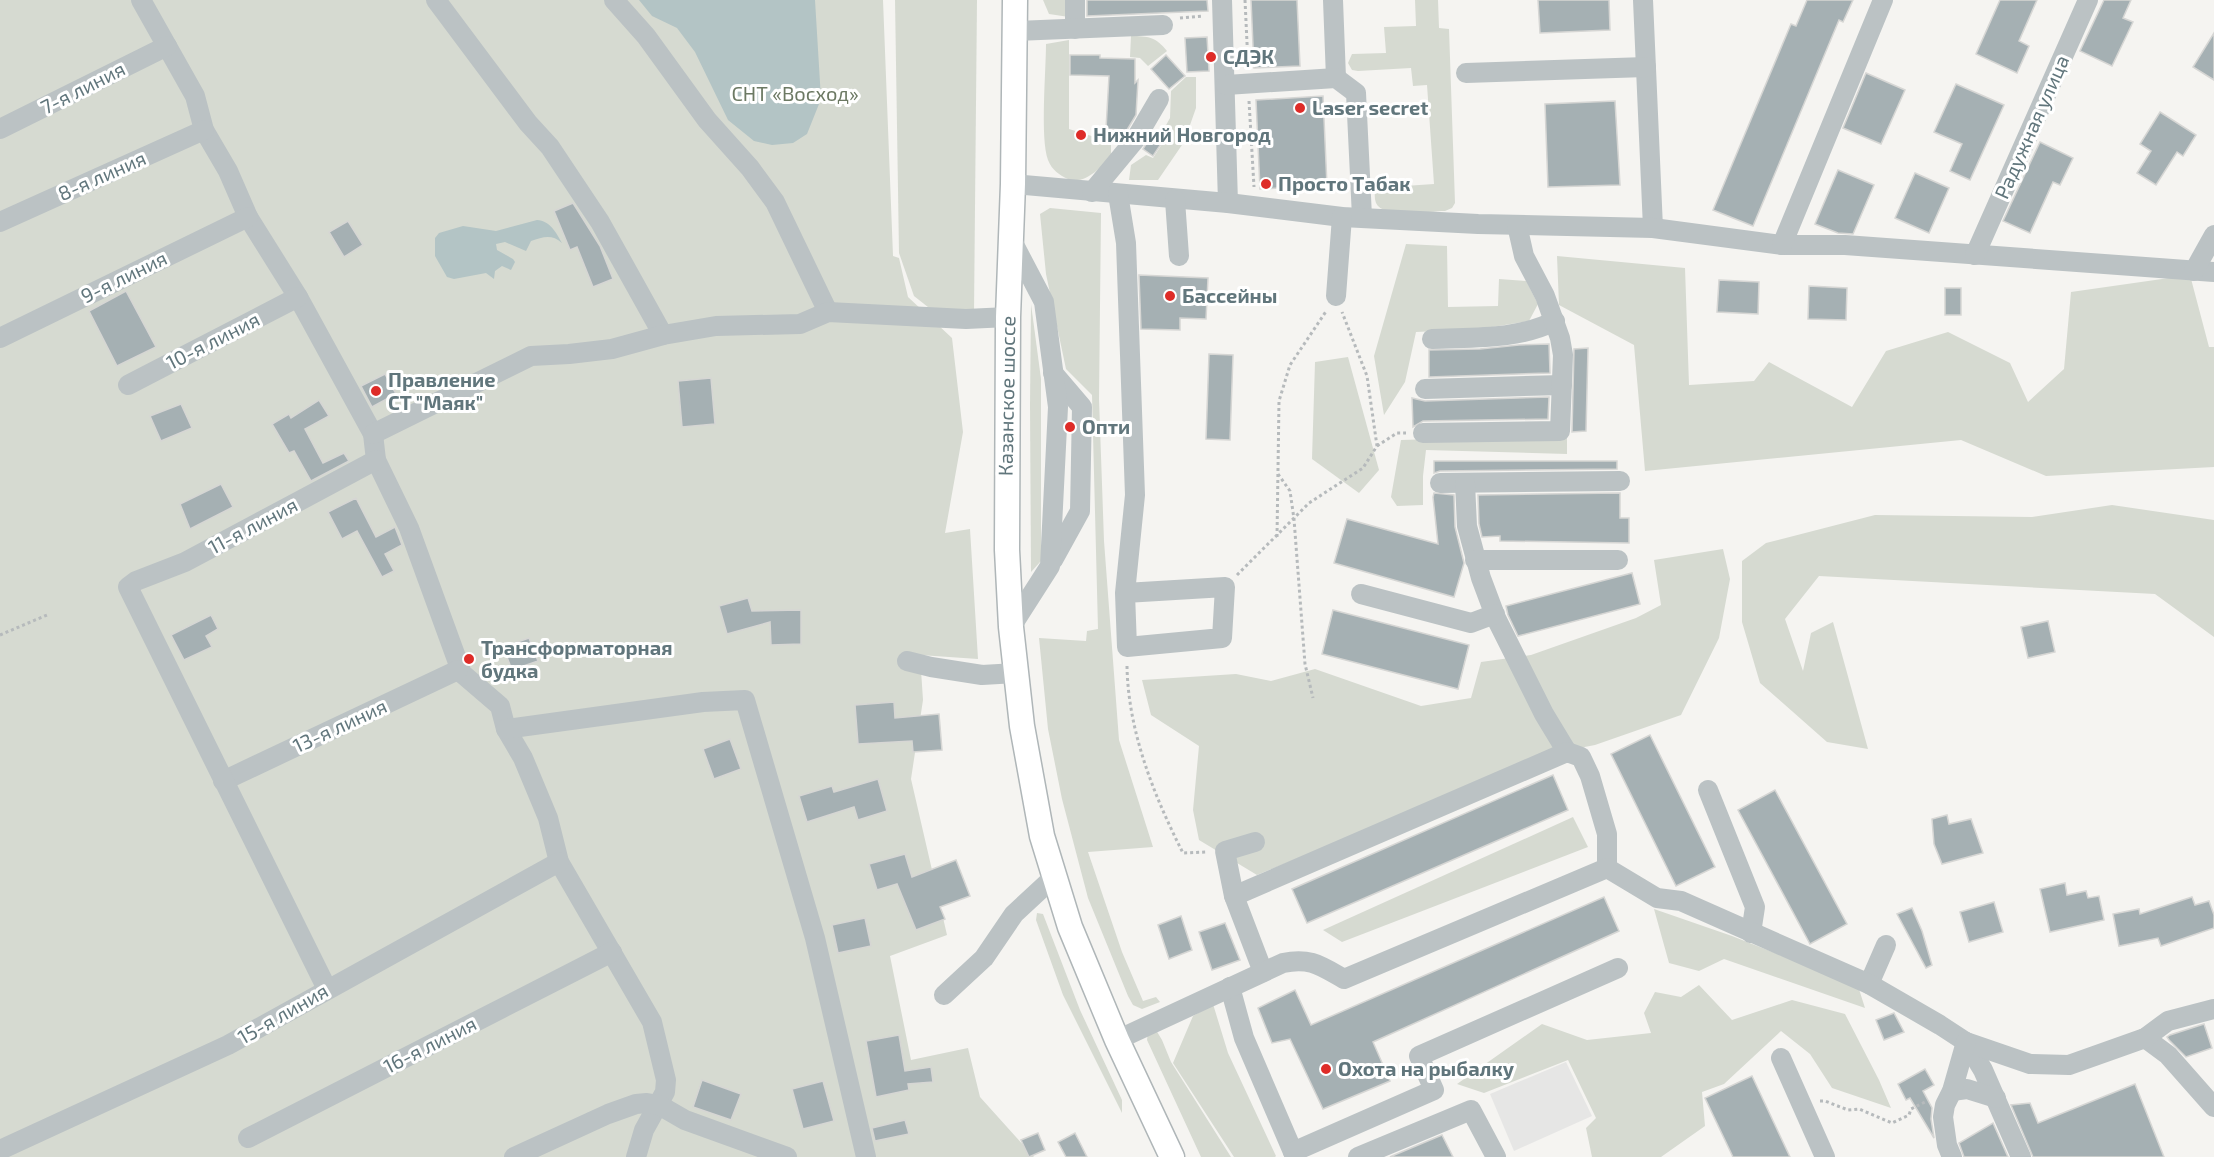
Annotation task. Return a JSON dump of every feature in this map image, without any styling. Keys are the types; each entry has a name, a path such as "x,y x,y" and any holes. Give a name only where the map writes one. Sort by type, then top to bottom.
{"main road":[{"path":"1013,184 1015,0"},
{"name":"Казанское шоссе","path":"1013,184 1008,317 1007,549 1011,627 1022,726 1042,836 1070,927 1167,1151"}],"street":[{"path":"141,0 195,96 204,129 228,171 248,217 298,297 373,434 376,460 409,528 460,668 458,670 500,706 506,729 523,758 548,818 559,862 652,1022 666,1080 665,1092 644,1130 636,1157"},
{"path":"436,0 528,123 550,147 600,222 663,334"},
{"path":"614,0 646,36 707,120 750,168 775,202 828,312"},
{"path":"1074,29 1076,0"},
{"path":"1222,0 1228,203"},
{"path":"1333,0 1336,78"},
{"path":"1643,0 1653,228"},
{"path":"1782,245 1883,0"},
{"name":"Радужная улица","path":"1975,255 2088,0"},
{"path":"1014,32 1169,22"},
{"name":"7-я линия","path":"0,129 167,46"},
{"path":"1466,73 1646,67"},
{"path":"1226,85 1336,78 1356,93 1362,217"},
{"path":"1092,192 1135,140 1159,99"},
{"name":"8-я линия","path":"0,222 204,129"},
{"path":"1013,184 1228,203 1342,217 1517,225 1653,228 1782,245 1845,245 2214,272"},
{"path":"1118,194 1126,243 1135,495 1125,593 1127,647 1222,638 1225,587 1125,593"},
{"path":"1175,200 1179,256"},
{"name":"9-я линия","path":"0,338 248,217"},
{"path":"1336,296 1342,217"},
{"path":"1423,433 1560,431 1563,355 1555,321 1524,256 1517,225"},
{"path":"2194,271 2214,235"},
{"path":"1011,241 1044,302 1058,407 1050,566"},
{"name":"10-я линия","path":"129,385 298,297"},
{"path":"373,434 531,356 612,349 663,334 716,326 800,324 828,312 966,319 1008,317"},
{"path":"1432,339 1505,336 1539,329 1555,321"},
{"path":"1011,627 1050,566 1080,511 1082,407 1053,373"},
{"path":"1425,389 1562,385"},
{"name":"11-я линия","path":"223,781 128,587 136,581 185,562 376,460"},
{"path":"1440,483 1620,481"},
{"path":"1465,483 1467,526 1475,560 1495,614 1544,714 1567,752 1581,757 1590,776 1607,834 1607,868"},
{"path":"1475,560 1618,560"},
{"path":"1361,594 1471,623 1495,614"},
{"path":"907,662 931,668 982,675 1016,672"},
{"name":"13-я линия","path":"223,781 458,670"},
{"path":"506,729 703,702 745,700 815,938 866,1157"},
{"path":"1233,896 1567,752"},
{"path":"223,781 327,989"},
{"path":"1708,790 1755,907 1751,933"},
{"path":"1255,842 1225,850 1233,896 1263,972"},
{"name":"15-я линия","path":"0,1150 228,1045 559,862"},
{"path":"1607,868 1658,898 1681,901 1869,984 1966,1042 2030,1064 2069,1065 2145,1038 2168,1021 2214,1009"},
{"path":"1117,1040 1283,963 1298,960 1313,962 1344,979 1607,868"},
{"path":"944,995 984,958 1014,914 1055,876"},
{"path":"1869,984 1886,945"},
{"name":"16-я линия","path":"248,1138 612,952"},
{"path":"1230,987 1244,1038 1294,1154 1434,1090 1419,1056 1618,968"},
{"path":"2145,1038 2168,1055 2214,1107"},
{"path":"1952,1157 1947,1145 1943,1117 1966,1042"},
{"path":"1966,1042 1983,1070 2021,1157"},
{"path":"1781,1058 1825,1157"},
{"path":"1952,1091 1967,1089 1996,1098"},
{"path":"514,1157 636,1104 658,1104 685,1120 787,1157"},
{"path":"1358,1157 1472,1110 1496,1157"}],"path":[{"path":"1245,0 1254,195"},
{"path":"1169,22 1196,18"},
{"path":"1336,296 1367,376 1377,446"},
{"path":"1277,537 1279,400 1290,365 1336,296"},
{"path":"1225,587 1309,503 1363,468 1377,446 1397,433 1423,433"},
{"path":"1277,472 1290,491 1305,664 1312,698"},
{"path":"0,635 47,615"},
{"path":"1127,647 1128,688 1138,740 1166,819 1183,853 1225,850"},
{"path":"1800,1101 1825,1101 1848,1110 1860,1109 1892,1123 1909,1115 1911,1109 1952,1091"}],"shaded area":[{"path":"639,0 815,0 821,99 807,134 793,143 772,145 754,141 728,120 695,52 677,28 652,16"},
{"path":"537,220 549,225 562,243 551,237 540,238 531,241 526,251 505,242 496,244 497,250 515,262 511,270 502,266 495,271 494,279 486,273 454,279 447,277 435,256 435,238 439,233 463,226 496,231"},
{"path":"1566,1062 1592,1116 1514,1151 1490,1094"}],"green space":[{"name":"СНТ «Восход»","path":"0,0 883,0 893,256 899,258 908,297 952,338 963,432 945,533 970,529 978,659 920,655 923,700 911,779 947,935 890,956 911,1060 968,1048 980,1097 1034,1157 0,1157"},
{"path":"895,0 977,0 974,313 933,311 914,296 899,253"},
{"path":"1043,0 1069,0 1069,17 1049,14"},
{"path":"1415,0 1438,0 1439,28 1449,29 1455,203 1452,208 1445,211 1397,213 1380,208 1375,201 1375,188 1434,184 1427,85 1413,86 1411,68 1358,71 1352,70 1348,63 1352,54 1386,53 1384,27 1416,26"},
{"path":"1131,36 1151,38 1167,51 1148,66 1140,58 1130,57"},
{"path":"1069,40 1069,129 1111,142 1111,157 1092,174 1080,180 1068,179 1056,172 1048,160 1044,136 1046,44"},
{"path":"1186,77 1196,77 1196,108 1184,142 1158,180 1129,180 1131,165 1146,155 1153,158 1164,141 1160,136 1170,118 1171,91"},
{"path":"1050,208 1101,213 1099,399 1104,541 1119,740 1153,847 1088,852 1122,952 1143,1001 1156,997 1160,1002 1142,1009 1133,1005 1128,996 1088,898 1062,799 1048,729 1039,638 1086,641 1087,631 1098,629 1092,395 1066,369 1046,274 1040,214"},
{"path":"1406,244 1447,246 1448,307 1498,306 1499,279 1526,281 1538,304 1529,321 1480,329 1416,332 1405,382 1384,415 1374,356"},
{"path":"1557,256 1685,268 1689,385 1754,381 1769,362 1852,407 1886,351 1948,332 2010,363 2028,402 2064,369 2071,292 2190,275 2209,347 2214,347 2214,467 2046,476 1961,440 1645,471 1634,345 1559,305"},
{"path":"1031,304 1041,379 1041,561 1031,572 1030,405"},
{"path":"1348,357 1379,470 1359,493 1312,459 1315,362"},
{"path":"1567,435 1567,454 1426,450 1423,505 1397,506 1391,497 1401,440"},
{"path":"2112,505 2214,520 2214,637 2155,594 1819,576 1785,619 1803,671 1811,633 1833,622 1868,749 1827,742 1760,683 1742,622 1742,561 1766,543 1875,515 2032,517"},
{"path":"1723,549 1730,579 1719,638 1681,715 1595,745 1553,753 1257,875 1199,840 1193,810 1199,746 1151,715 1142,680 1236,674 1271,681 1315,669 1421,706 1471,698 1481,662 1531,655 1636,618 1661,605 1654,560"},
{"path":"1573,817 1588,847 1342,942 1323,930"},
{"path":"1654,909 1732,936 1858,986 1865,1008 1724,959 1699,971 1669,963"},
{"path":"1037,913 1043,914 1080,1010 1122,1100 1122,1113 1063,995 1036,920"},
{"path":"1699,985 1732,1020 1792,1000 1845,1014 1891,1108 1832,1088 1810,1054 1781,1031 1724,1084 1702,1092 1705,1126 1661,1157 1592,1157 1586,1128 1596,1118 1568,1060 1484,1093 1457,1084 1542,1024 1587,1040 1651,1033 1644,1013 1655,992 1681,997"},
{"path":"1213,1004 1228,1053 1275,1157 1234,1157 1173,1063 1193,1016"},
{"path":"1156,1030 1171,1062 1231,1157 1201,1157 1147,1040 1148,1032"}],"building":[{"path":"1087,0 1207,0 1208,11 1087,16"},
{"path":"1251,0 1297,0 1300,66 1254,68"},
{"path":"1538,0 1609,0 1610,30 1540,33"},
{"path":"1807,0 1853,0 1843,22 1839,20 1753,226 1713,210 1791,24 1796,26"},
{"path":"2000,0 2037,0 2019,41 2029,46 2017,73 1976,54"},
{"path":"2104,0 2131,0 2123,18 2133,22 2112,66 2080,51"},
{"path":"2214,33 2214,80 2193,67"},
{"path":"1207,37 1209,71 1187,72 1185,38"},
{"path":"1070,55 1100,55 1100,58 1135,59 1135,83 1138,80 1136,115 1127,130 1106,129 1109,76 1070,75"},
{"path":"1166,55 1185,76 1169,89 1151,69"},
{"path":"1866,73 1905,90 1881,144 1843,128"},
{"path":"1956,84 2004,105 1970,180 1950,171 1962,144 1934,132"},
{"path":"1323,96 1327,186 1260,189 1256,100"},
{"path":"1615,101 1620,185 1548,187 1545,104"},
{"path":"2160,112 2196,135 2183,156 2177,152 2156,185 2137,173 2151,151 2140,144"},
{"path":"1152,134 1163,141 1153,156 1143,149"},
{"path":"2040,142 2073,158 2060,185 2053,182 2030,233 2003,221"},
{"path":"1838,170 1874,185 1853,234 1838,233 1815,224"},
{"path":"1915,173 1949,188 1929,233 1895,218"},
{"path":"573,203 600,246 613,279 593,287 577,247 570,250 554,211"},
{"path":"348,221 363,245 344,257 329,232"},
{"path":"1139,275 1208,278 1206,319 1180,318 1180,330 1141,329"},
{"path":"1719,280 1759,282 1758,314 1717,312"},
{"path":"1809,286 1847,288 1846,320 1808,319"},
{"path":"1945,288 1961,288 1961,315 1945,315"},
{"path":"126,291 156,347 117,366 89,311"},
{"path":"1549,344 1550,373 1429,377 1429,350"},
{"path":"1588,348 1586,431 1572,432 1574,349"},
{"path":"1209,354 1233,355 1230,440 1206,439"},
{"name":"Правление СТ \"Маяк\"","path":"385,374 396,394 372,407 361,386"},
{"path":"711,378 715,424 682,427 678,381"},
{"path":"1549,397 1548,419 1423,421 1413,427 1412,398 1425,401"},
{"path":"319,400 329,416 305,429 323,463 344,453 349,461 311,481 294,451 289,453 272,424 289,414 291,418"},
{"path":"181,404 192,428 161,441 150,416"},
{"path":"1434,461 1617,461 1617,469 1440,471 1434,473"},
{"path":"221,484 233,507 190,529 180,504"},
{"path":"1434,493 1454,495 1455,527 1464,563 1454,597 1334,563 1347,519 1438,544"},
{"path":"1620,493 1620,518 1629,518 1629,543 1500,541 1500,536 1482,537 1478,495"},
{"path":"356,498 376,537 395,527 402,545 385,554 394,571 382,577 357,531 342,539 328,512"},
{"path":"1632,573 1640,604 1518,636 1508,615 1506,606"},
{"path":"748,598 752,611 801,610 801,644 771,645 770,622 727,634 719,606"},
{"path":"1333,610 1469,645 1458,689 1322,654"},
{"path":"211,615 218,629 206,636 212,647 184,660 171,635"},
{"path":"2048,621 2055,652 2028,658 2021,627"},
{"path":"529,638 538,661 512,670 503,647"},
{"path":"894,702 895,718 939,714 942,750 913,752 912,741 858,744 855,705"},
{"path":"1650,735 1715,867 1676,886 1611,754"},
{"path":"730,739 741,769 714,779 703,749"},
{"path":"1553,775 1568,810 1307,923 1292,889"},
{"path":"878,779 887,811 858,820 854,807 807,822 799,796 832,786 834,792"},
{"path":"1775,790 1847,924 1810,944 1738,810"},
{"path":"1947,815 1949,824 1971,819 1983,853 1942,864 1934,844 1932,819"},
{"path":"905,854 912,877 956,860 970,896 940,907 945,919 916,930 897,884 877,890 869,864"},
{"path":"2065,883 2067,895 2086,891 2088,898 2099,896 2104,920 2050,932 2040,889"},
{"path":"1604,897 1619,931 1373,1042 1390,1081 1323,1109 1290,1039 1272,1043 1258,1008 1295,990 1311,1025"},
{"path":"2192,897 2195,905 2209,901 2214,915 2214,928 2161,946 2158,938 2119,946 2113,914 2139,909 2140,914"},
{"path":"1994,902 2003,932 1969,942 1960,912"},
{"path":"1912,908 1922,931 1932,965 1926,968 1897,914"},
{"path":"1181,916 1192,950 1169,959 1158,925"},
{"path":"865,918 871,946 838,953 832,925"},
{"path":"1225,923 1240,960 1212,970 1199,932"},
{"path":"1894,1013 1904,1032 1884,1040 1876,1020"},
{"path":"2204,1024 2212,1048 2186,1057 2167,1037 2170,1035"},
{"path":"899,1035 905,1071 931,1067 933,1082 908,1084 909,1090 876,1097 866,1041"},
{"path":"1925,1069 1934,1085 1923,1091 1932,1108 1934,1138 1910,1098 1906,1100 1898,1084"},
{"path":"1752,1076 1790,1157 1733,1157 1705,1098"},
{"path":"702,1080 741,1094 731,1120 693,1107"},
{"path":"823,1081 834,1121 803,1129 792,1089"},
{"path":"2135,1084 2164,1157 2033,1157 2011,1105 2030,1103 2038,1123"},
{"path":"905,1120 909,1134 875,1141 872,1128"},
{"path":"1993,1123 2008,1157 1964,1157 1959,1143"},
{"path":"1038,1133 1045,1150 1029,1157 1021,1140"},
{"path":"1075,1133 1087,1157 1066,1157 1058,1142"},
{"path":"1442,1135 1453,1157 1390,1157 1392,1156"}],"place":[{"name":"СДЭК","path":"1211,57"},
{"name":"Laser secret","path":"1300,108"},
{"name":"Нижний Новгород","path":"1081,135"},
{"name":"Просто Табак","path":"1266,184"},
{"name":"Бассейны","path":"1170,296"},
{"name":"Правление СТ \"Маяк\"","path":"376,391"},
{"name":"Опти","path":"1070,427"},
{"name":"Трансформаторная будка","path":"469,659"},
{"name":"Охота на рыбалку","path":"1326,1069"}]}
